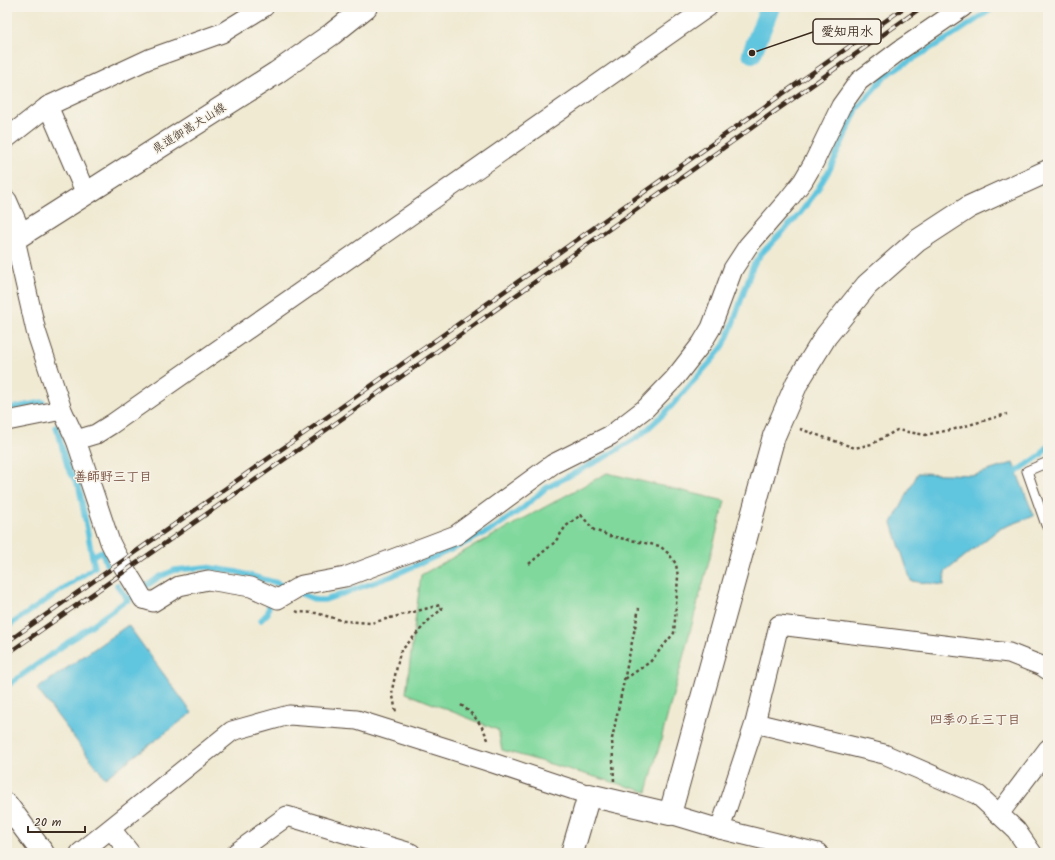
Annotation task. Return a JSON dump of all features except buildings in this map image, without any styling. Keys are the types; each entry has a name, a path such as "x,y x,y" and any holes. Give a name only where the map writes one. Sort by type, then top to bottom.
{"street":[{"path":"7,138 48,106 149,59 222,34 264,7"},
{"name":"県道御嵩犬山線","path":"14,239 276,73 332,34 366,7"},
{"path":"76,440 96,434 112,424 708,7"},
{"path":"7,200 14,239 36,331 62,410 76,440 110,542 116,555 133,580 143,599 153,602 179,586 208,580 251,587 278,599 302,585 345,577 456,535 553,464 611,435 646,408 674,379 702,343 710,328 733,269 748,246 803,181 814,162 841,106 859,81 900,50 963,7"},
{"path":"48,106 86,194"},
{"path":"670,814 774,436 797,383 826,336 867,286 917,241 969,207 1048,171"},
{"path":"7,421 62,410"},
{"path":"720,829 755,723 779,625 1009,653 1042,666 1048,670"},
{"path":"80,853 232,732 289,715 357,720 590,795 670,814 720,829 818,853"},
{"path":"755,723 884,754 978,795 1016,830 1032,853"},
{"path":"999,814 1048,749"},
{"path":"572,853 590,795"},
{"path":"7,805 43,853"},
{"path":"236,853 287,816 411,853"},
{"path":"111,828 130,853"}],"lane":[{"path":"1046,525 1027,471 1048,462"}],"path":[{"path":"780,422 855,448 872,444 897,430 925,435 955,429 1007,414"},
{"path":"529,564 554,542 566,526 581,515 594,530 610,536 660,546 669,554 676,564 678,577 674,633 650,662 625,679"},
{"path":"278,599 298,612 316,613 344,621 371,623 440,605 442,609 430,619 400,652 392,690 399,733"},
{"path":"612,801 614,774 612,739 639,608"},
{"path":"461,706 473,713 484,728 489,743 484,760"}],"green space":[{"path":"607,473 725,501 647,792 502,750 498,730 406,693 421,575"}],"water":[{"path":"1013,463 1034,516 999,529 945,572 944,585 911,581 892,523 918,473 975,475"},
{"path":"128,625 192,713 105,778 37,689"}],"waterway":[{"path":"752,53 770,7"},
{"path":"297,592 316,600 325,600 392,576 457,547 493,529 523,508 546,488 607,456 641,435 668,410 724,345 753,266 761,254 798,216 814,195 830,169 857,109 885,76 958,32 995,7"},
{"path":"7,409 43,402"},
{"path":"56,427 68,468 79,487 92,556"},
{"path":"1012,475 1041,455 1048,446"},
{"path":"7,627 95,567 92,556 102,551 106,564"},
{"path":"7,686 159,577 175,570 206,567 237,572 277,583 289,589"},
{"path":"117,585 128,600"},
{"path":"261,620 268,613 269,604"}],"railway":[{"path":"7,642 905,7"},
{"path":"7,654 312,440 922,7"}],"place":[{"name":"愛知用水","path":"752,53"}],"district":[{"name":"善師野三丁目","path":"113,476"},
{"name":"四季の丘三丁目","path":"975,719"}]}
